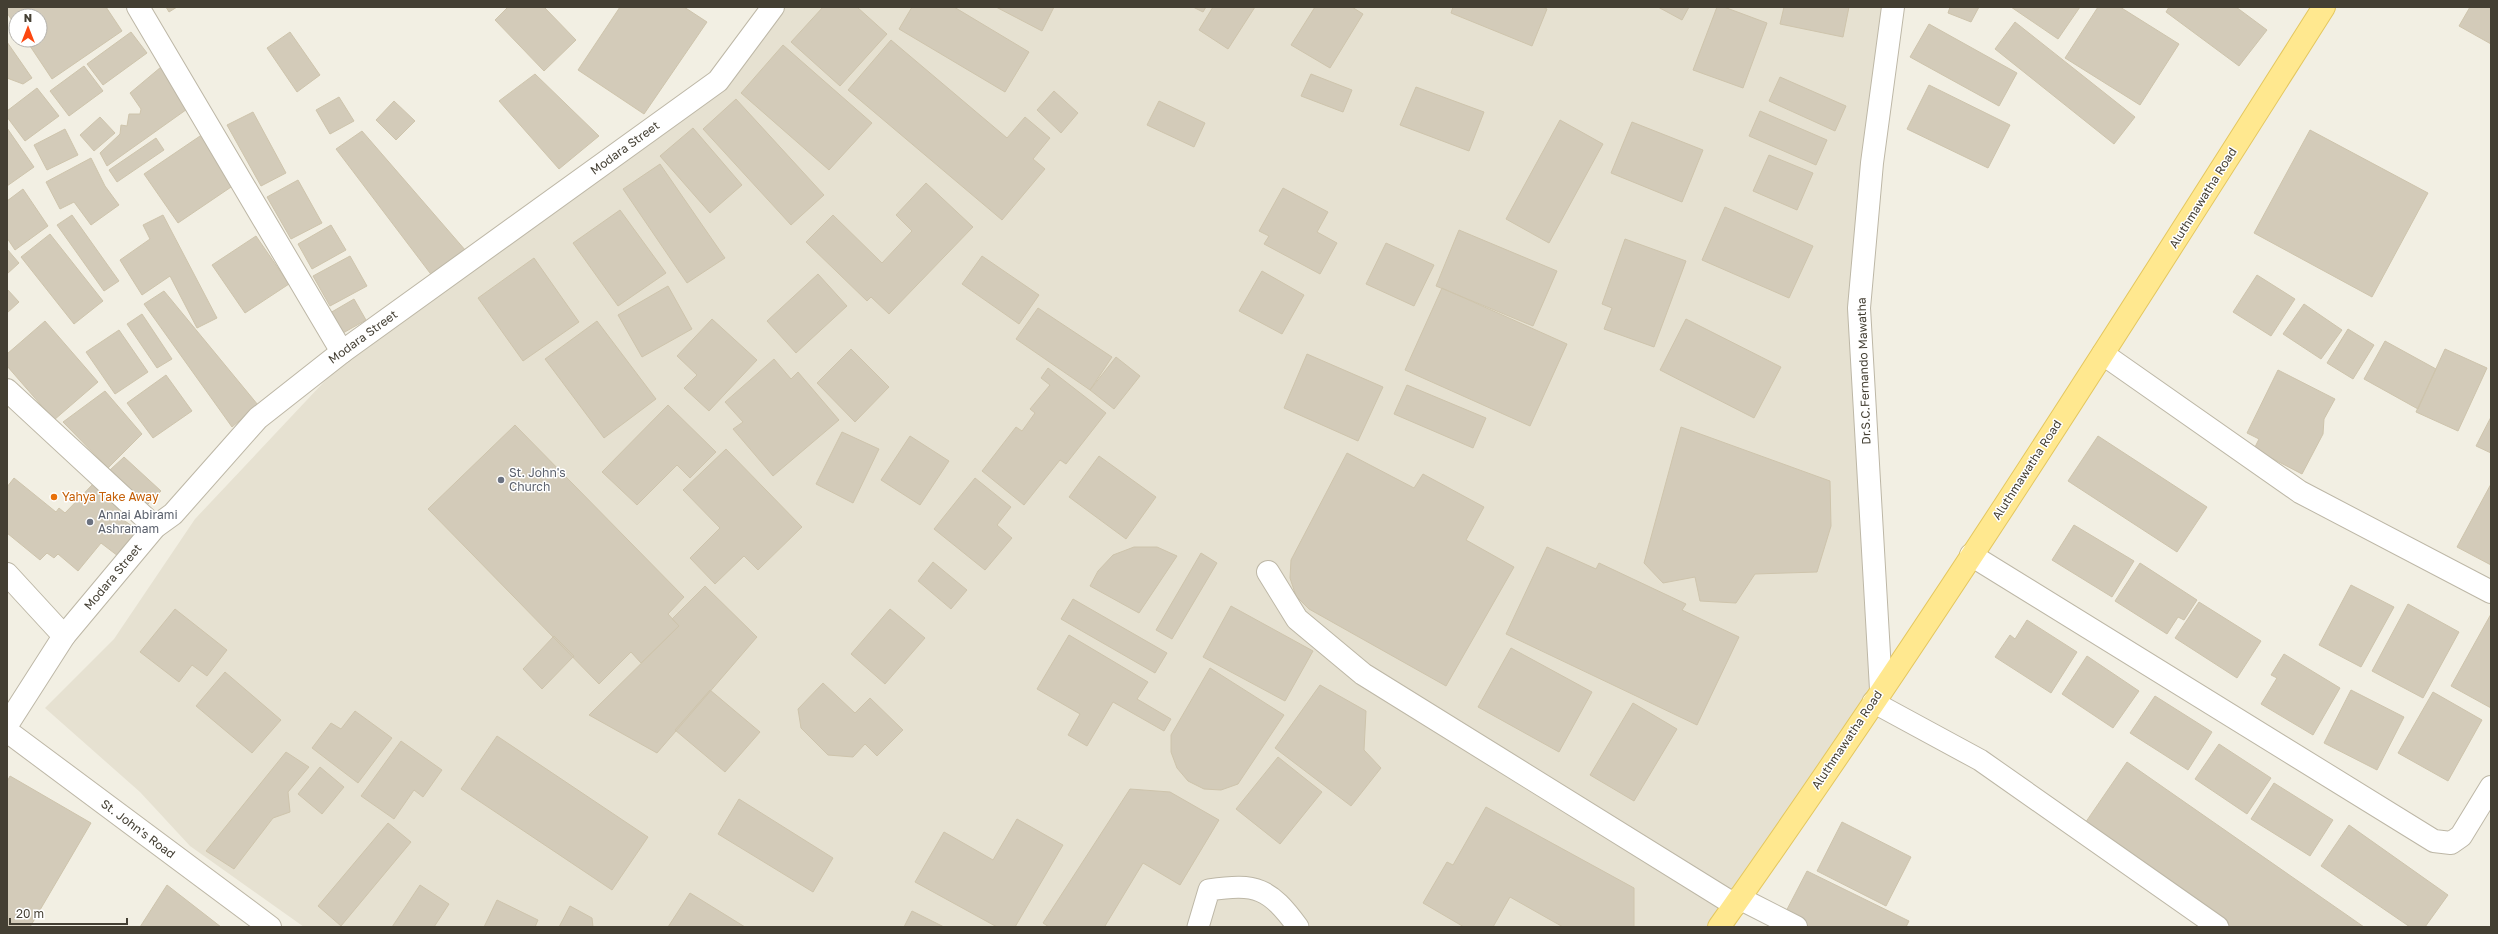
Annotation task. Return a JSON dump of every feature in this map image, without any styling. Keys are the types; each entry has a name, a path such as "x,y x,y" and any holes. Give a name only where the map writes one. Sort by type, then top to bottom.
{"main road":[{"name":"Aluthmawatha Road","path":"1720,927 1877,696 2104,354 2324,7"}],"street":[{"path":"138,7 342,352"},
{"name":"Modara Street","path":"7,725 64,636 155,527 173,514 258,418 342,352 718,81 773,7"},
{"name":"Dr.S.C.Fernando Mawatha","path":"1877,696 1859,308 1872,163 1893,7"},
{"path":"2104,354 2300,492 2491,592"},
{"path":"7,390 155,527"},
{"path":"1971,555 2434,841 2451,843 2461,836 2491,787"},
{"path":"1268,572 1297,619 1363,674 1737,902 1796,927"},
{"path":"7,574 64,636"},
{"name":"St. John's Road","path":"7,731 270,927"}],"lane":[{"path":"1877,696 1980,760 2218,927"},
{"path":"1198,927 1209,890 1239,886 1268,893 1298,927"}],"shaded area":[{"path":"779,7 1895,7 1861,302 1881,689 1719,927 304,927 190,846 140,792 45,708 114,639 195,519 337,368 727,77"}],"building":[{"path":"7,7 106,7 122,31 52,79 31,48 48,48 48,8 8,8 8,14"},
{"path":"166,7 177,7 169,12"},
{"path":"508,7 544,7 576,40 544,71 495,20"},
{"path":"620,7 684,7 707,22 644,114 578,70"},
{"path":"823,7 857,7 887,34 840,86 791,42"},
{"path":"912,7 954,7 1029,52 1005,92 899,29"},
{"path":"996,7 1054,7 1042,31"},
{"path":"1193,7 1206,7 1203,12"},
{"path":"1213,7 1255,7 1228,49 1199,30"},
{"path":"1315,7 1352,7 1363,14 1330,68 1291,45"},
{"path":"1453,7 1543,7 1547,9 1532,46 1451,13"},
{"path":"1658,7 1689,7 1682,20"},
{"path":"1717,7 1724,7 1767,23 1743,88 1693,70"},
{"path":"1784,7 1849,7 1843,37 1780,24"},
{"path":"1950,7 1979,7 1971,22 1948,13"},
{"path":"2011,7 2080,7 2058,39"},
{"path":"2098,7 2120,7 2179,44 2140,105 2065,58"},
{"path":"2169,7 2236,7 2267,30 2239,66 2166,12"},
{"path":"2470,7 2491,7 2491,44 2459,26"},
{"path":"2015,22 2135,117 2114,144 1995,49"},
{"path":"1929,24 2017,73 1999,106 1910,57"},
{"path":"131,32 147,53 103,85 87,64"},
{"path":"290,32 320,75 297,92 267,48"},
{"path":"891,40 1007,138 1025,117 1050,138 1033,159 1045,169 1002,220 848,90"},
{"path":"7,42 8,48 11,48 32,78 23,84 7,78"},
{"path":"783,45 872,123 829,170 741,93"},
{"path":"84,66 103,91 69,116 50,91"},
{"path":"161,67 190,107 107,166 100,153 120,134 121,125 127,126 129,114 140,114 141,109 130,93"},
{"path":"535,74 599,136 559,169 499,101"},
{"path":"1311,74 1352,90 1343,112 1301,96"},
{"path":"1780,77 1846,106 1835,131 1769,101"},
{"path":"1929,85 2010,125 1988,168 1907,129"},
{"path":"1416,87 1484,112 1469,151 1400,125"},
{"path":"37,88 59,116 25,141 7,117 7,111"},
{"path":"1054,91 1078,113 1061,133 1037,110"},
{"path":"339,97 354,121 330,134 316,110"},
{"path":"736,99 824,195 791,225 703,129"},
{"path":"394,101 415,121 396,140 376,120"},
{"path":"1159,101 1205,123 1194,147 1147,125"},
{"path":"1760,111 1827,140 1816,165 1749,136"},
{"path":"253,112 286,173 261,186 227,125"},
{"path":"100,117 115,133 94,151 80,135"},
{"path":"1560,120 1603,144 1549,243 1506,219"},
{"path":"1632,122 1703,150 1682,202 1611,173"},
{"path":"7,128 34,167 7,186"},
{"path":"693,128 742,185 710,213 660,156"},
{"path":"65,129 78,155 47,170 34,145"},
{"path":"2310,130 2428,193 2372,297 2254,233"},
{"path":"362,131 466,251 433,277 336,149"},
{"path":"203,134 237,183 178,223 144,174"},
{"path":"156,138 164,150 117,182 109,170"},
{"path":"1769,155 1813,173 1797,210 1753,191"},
{"path":"91,158 105,186 119,205 91,225 74,202 60,209 46,182"},
{"path":"660,164 725,258 687,283 623,189"},
{"path":"298,180 322,223 291,239 267,197"},
{"path":"926,183 973,227 889,314 871,297 867,301 806,242 833,215 882,263 912,231 896,215"},
{"path":"1283,188 1328,212 1317,232 1337,243 1320,274 1264,244 1269,236 1259,231"},
{"path":"23,189 48,226 15,250 7,238 7,201"},
{"path":"1725,207 1813,246 1789,298 1702,260"},
{"path":"620,210 666,273 618,306 573,243"},
{"path":"72,215 119,281 104,291 57,225"},
{"path":"163,215 217,318 197,328 170,276 142,295 120,260 150,239 143,225"},
{"path":"331,225 346,250 312,269 298,244"},
{"path":"1459,230 1557,271 1533,326 1436,286"},
{"path":"50,234 103,301 74,324 21,257"},
{"path":"256,236 289,284 245,313 212,265"},
{"path":"1625,239 1686,261 1654,347 1604,329 1612,308 1602,304"},
{"path":"1386,243 1434,265 1414,306 1366,284"},
{"path":"7,249 19,263 7,274"},
{"path":"350,256 367,286 330,306 313,276"},
{"path":"982,256 1039,295 1019,324 962,284"},
{"path":"534,258 579,322 523,361 478,298"},
{"path":"1262,271 1304,295 1282,334 1239,311"},
{"path":"818,274 847,306 796,353 767,321"},
{"path":"2257,275 2295,299 2271,336 2233,312"},
{"path":"668,286 692,329 642,357 618,315"},
{"path":"1442,288 1567,344 1530,426 1405,370"},
{"path":"7,289 19,302 7,313"},
{"path":"164,291 258,405 232,427 144,304"},
{"path":"354,299 366,320 343,333 330,313"},
{"path":"2304,304 2342,330 2321,359 2283,334"},
{"path":"1038,308 1112,357 1090,390 1016,339"},
{"path":"142,314 172,359 157,368 127,324"},
{"path":"712,319 757,360 709,411 684,388 697,375 677,356"},
{"path":"1686,319 1781,367 1754,418 1660,370"},
{"path":"45,321 98,382 54,420 7,366 7,354"},
{"path":"597,321 656,399 604,438 545,359"},
{"path":"2348,329 2374,345 2353,379 2327,363"},
{"path":"119,330 148,372 115,394 86,352"},
{"path":"2385,341 2436,369 2418,409 2364,379"},
{"path":"851,349 889,387 855,422 817,383"},
{"path":"2445,349 2487,368 2458,431 2416,412"},
{"path":"1307,354 1383,387 1358,441 1284,408"},
{"path":"1116,357 1140,376 1114,409 1090,390"},
{"path":"774,359 791,379 798,372 839,420 773,476 733,429 743,422 725,402"},
{"path":"1048,368 1106,413 1066,464 1060,460 1024,505 982,471 1016,427 1022,431 1035,413 1030,409 1050,385 1041,378"},
{"path":"2278,370 2335,399 2324,419 2323,434 2302,474 2254,449 2259,439 2247,433"},
{"path":"166,375 192,411 153,438 127,403"},
{"path":"1407,385 1486,418 1473,448 1394,414"},
{"path":"105,391 142,434 108,468 63,422"},
{"path":"668,405 716,452 690,478 677,465 637,505 602,472"},
{"path":"2491,417 2491,453 2476,446"},
{"path":"515,425 684,597 668,614 679,626 641,663 631,652 599,684 428,509"},
{"path":"1681,427 1830,481 1831,526 1817,572 1755,574 1736,603 1700,601 1695,577 1663,583 1644,563"},
{"path":"842,432 879,449 853,503 816,484"},
{"path":"910,436 949,461 920,505 881,480"},
{"path":"2098,436 2207,507 2177,552 2068,481"},
{"path":"726,449 802,527 758,570 744,556 715,584 690,558 720,528 683,490"},
{"path":"1347,453 1414,488 1423,474 1484,507 1466,540 1514,567 1446,686 1309,609 1296,596 1290,578 1291,560"},
{"path":"1099,456 1156,497 1126,539 1069,497"},
{"path":"124,457 161,491 147,505 110,470"},
{"path":"14,478 56,512 59,508 65,513 94,483 122,507 115,514 139,531 118,556 101,543 78,571 58,554 54,558 47,553 40,560 7,533 7,487"},
{"path":"975,478 1011,507 997,525 1012,538 985,570 934,529"},
{"path":"2491,484 2491,565 2457,547"},
{"path":"2074,525 2134,561 2112,597 2052,560"},
{"path":"1134,547 1157,547 1177,556 1139,613 1090,586 1098,571 1113,555"},
{"path":"1547,547 1596,569 1599,563 1686,604 1682,610 1739,637 1697,725 1506,634"},
{"path":"1201,553 1217,563 1172,639 1156,630"},
{"path":"933,562 967,590 951,609 918,581"},
{"path":"2140,563 2197,600 2184,620 2178,617 2167,634 2115,601"},
{"path":"2351,585 2394,607 2361,667 2319,645"},
{"path":"705,586 757,637 657,753 589,715 679,626 672,619"},
{"path":"1073,599 1167,653 1155,673 1061,619"},
{"path":"2199,602 2261,641 2237,678 2175,638"},
{"path":"2408,604 2459,632 2423,698 2372,671"},
{"path":"1231,606 1313,651 1285,701 1203,657"},
{"path":"175,609 227,650 207,676 192,665 179,682 140,652"},
{"path":"890,609 925,638 885,684 851,654"},
{"path":"2491,614 2491,708 2451,686"},
{"path":"2027,620 2077,652 2051,693 1995,657 2010,635 2015,639"},
{"path":"1069,635 1148,682 1137,699 1171,719 1164,731 1113,702 1087,746 1068,735 1080,714 1037,689"},
{"path":"554,636 574,656 542,689 523,669"},
{"path":"1511,648 1592,692 1559,752 1478,707"},
{"path":"2284,654 2340,688 2313,735 2261,704 2277,678 2271,675"},
{"path":"2087,656 2139,691 2113,728 2062,694"},
{"path":"1210,668 1284,715 1238,784 1221,790 1204,789 1188,781 1177,768 1171,752 1171,735"},
{"path":"225,672 281,720 252,753 196,706"},
{"path":"823,683 855,713 870,698 903,730 877,756 865,744 853,757 828,755 801,728 798,709"},
{"path":"1320,685 1366,711 1364,750 1381,768 1351,806 1275,748"},
{"path":"710,690 760,732 725,772 675,730"},
{"path":"2351,690 2404,717 2377,770 2324,743"},
{"path":"2433,692 2482,720 2448,781 2398,753"},
{"path":"2155,696 2212,732 2188,770 2130,733"},
{"path":"1633,703 1677,729 1634,801 1590,775"},
{"path":"355,711 392,738 358,783 312,748 331,723 341,729"},
{"path":"497,736 648,837 612,890 461,789"},
{"path":"401,741 442,770 423,797 414,790 394,819 361,796"},
{"path":"2219,744 2271,778 2247,814 2195,779"},
{"path":"286,752 309,767 288,792 290,812 273,818 234,869 206,851"},
{"path":"1278,757 1322,792 1280,844 1236,809"},
{"path":"2127,762 2364,927 2222,927 2081,829"},
{"path":"320,767 344,787 322,814 298,794"},
{"path":"10,776 91,823 30,927 7,927 7,782"},
{"path":"2274,783 2333,820 2310,856 2251,819"},
{"path":"1130,789 1170,792 1219,820 1180,885 1143,863 1105,926 1107,927 1049,927 1043,923"},
{"path":"739,799 833,858 813,892 718,834"},
{"path":"1486,807 1634,888 1634,927 1563,927 1510,897 1493,927 1464,927 1423,903 1447,862 1453,865"},
{"path":"1017,819 1063,845 1015,927 997,927 915,882 944,832 993,860"},
{"path":"1842,822 1911,857 1886,906 1817,871"},
{"path":"388,823 411,842 341,926 318,906"},
{"path":"2349,825 2448,895 2425,927 2410,927 2321,866"},
{"path":"1807,871 1909,921 1906,927 1798,927 1782,919"},
{"path":"167,885 221,927 140,927"},
{"path":"420,885 449,904 434,927 392,927"},
{"path":"690,893 745,927 668,927"},
{"path":"497,900 538,920 535,927 484,927"},
{"path":"570,906 592,918 593,927 559,927"},
{"path":"912,911 944,927 904,927"}],"place":[{"name":"St. John's Church","path":"501,480"},
{"name":"Yahya Take Away","path":"54,497"},
{"name":"Annai Abirami Ashramam","path":"90,522"}]}
